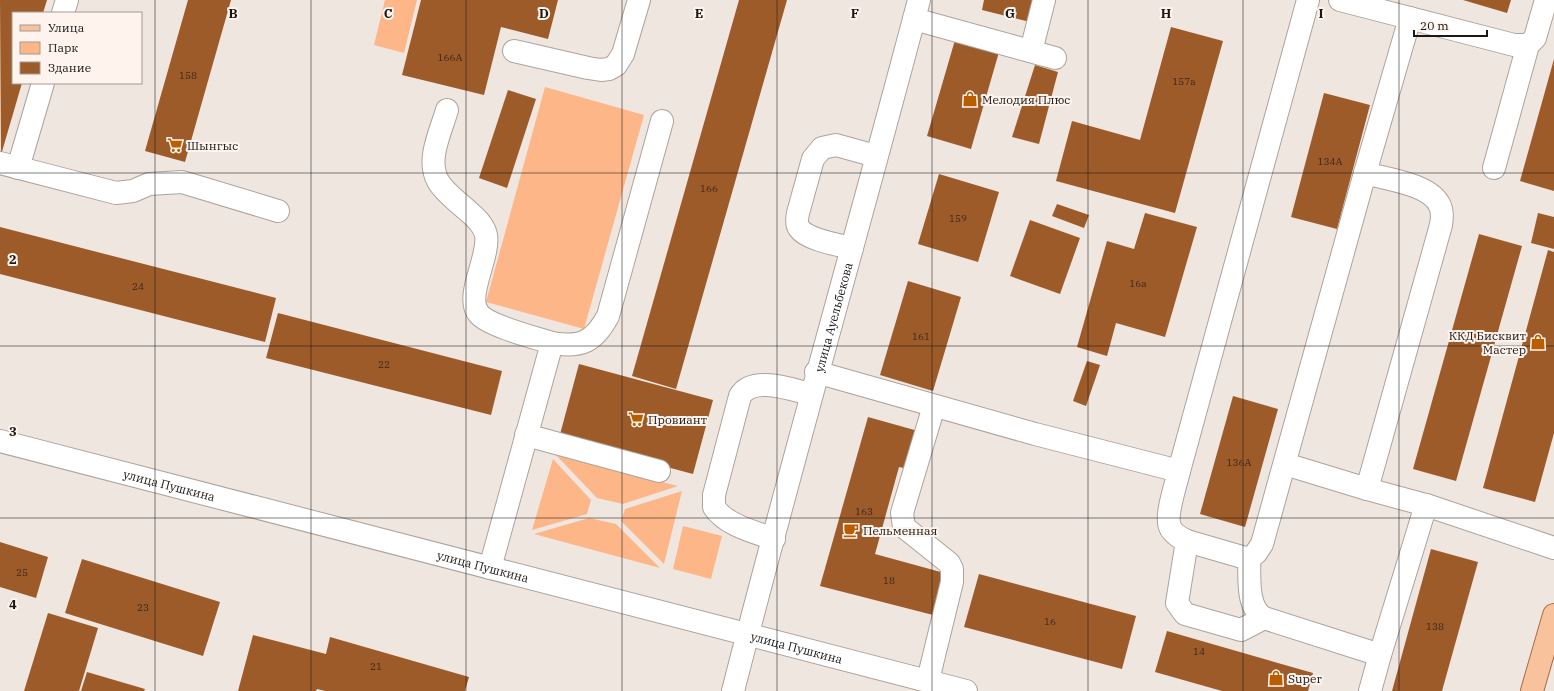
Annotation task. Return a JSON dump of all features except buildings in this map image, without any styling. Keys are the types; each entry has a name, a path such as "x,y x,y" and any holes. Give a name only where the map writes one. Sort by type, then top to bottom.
{"main road":[{"path":"1532,691 1554,615"}],"street":[{"path":"63,12 67,0"},
{"path":"514,51 588,68 601,70 609,69 616,65 623,54 639,0"},
{"path":"1031,51 1044,0"},
{"path":"1249,559 1187,541 1178,536 1170,527 1169,515 1179,471 1308,0"},
{"path":"1340,0 1514,45 1528,45"},
{"path":"1494,168 1528,45 1535,38 1546,0"},
{"path":"916,9 1031,51 1055,58"},
{"name":"улица Ауельбекова","path":"733,691 812,394 816,372 852,248 916,9"},
{"path":"1249,559 1256,553 1262,544 1365,173 1410,18"},
{"path":"43,84 9,165 116,193 133,191 149,184 182,182 278,211"},
{"path":"447,110 435,151 433,163 434,172 438,182 482,225 486,234 485,254 474,298 475,307 479,314 490,322 552,343 571,346 582,344 596,334 608,316 662,121"},
{"path":"852,248 811,237 804,233 799,229 797,222 798,213 813,160 822,148 836,145 876,156"},
{"path":"1365,173 1420,188 1429,192 1441,207 1442,216 1441,225 1367,489"},
{"path":"490,568 552,343"},
{"path":"816,372 1035,434 1179,471"},
{"path":"774,539 750,530 721,516 714,507 714,495 740,396 743,391 753,385 758,385 812,394"},
{"path":"928,680 952,582 952,568 945,558 904,527 902,514 934,406"},
{"path":"526,435 659,471"},
{"name":"улица Пушкина","path":"0,441 966,691"},
{"path":"1285,464 1426,505 1554,548"},
{"path":"1370,691 1426,505"},
{"path":"1187,541 1177,603 1185,614 1242,630 1264,618"},
{"path":"1249,559 1253,608 1258,614 1264,618 1380,654"}],"green space":[{"path":"385,0 417,0 404,53 374,45"},
{"path":"545,87 644,115 584,329 486,302"},
{"path":"556,455 678,486 623,504 597,498"},
{"path":"553,459 591,500 587,514 532,530"},
{"path":"682,491 664,564 621,521 625,509"},
{"path":"589,518 616,524 660,568 534,534"},
{"path":"683,526 722,536 711,579 673,569"}],"place":[{"name":"Мелодия Плюс","path":"970,99"},
{"name":"Шынгыс","path":"175,145"},
{"name":"ККД Бисквит Мастер","path":"1538,342"},
{"name":"Провиант","path":"636,419"},
{"name":"Пельменная","path":"851,530"},
{"name":"Super","path":"1276,678"}]}
